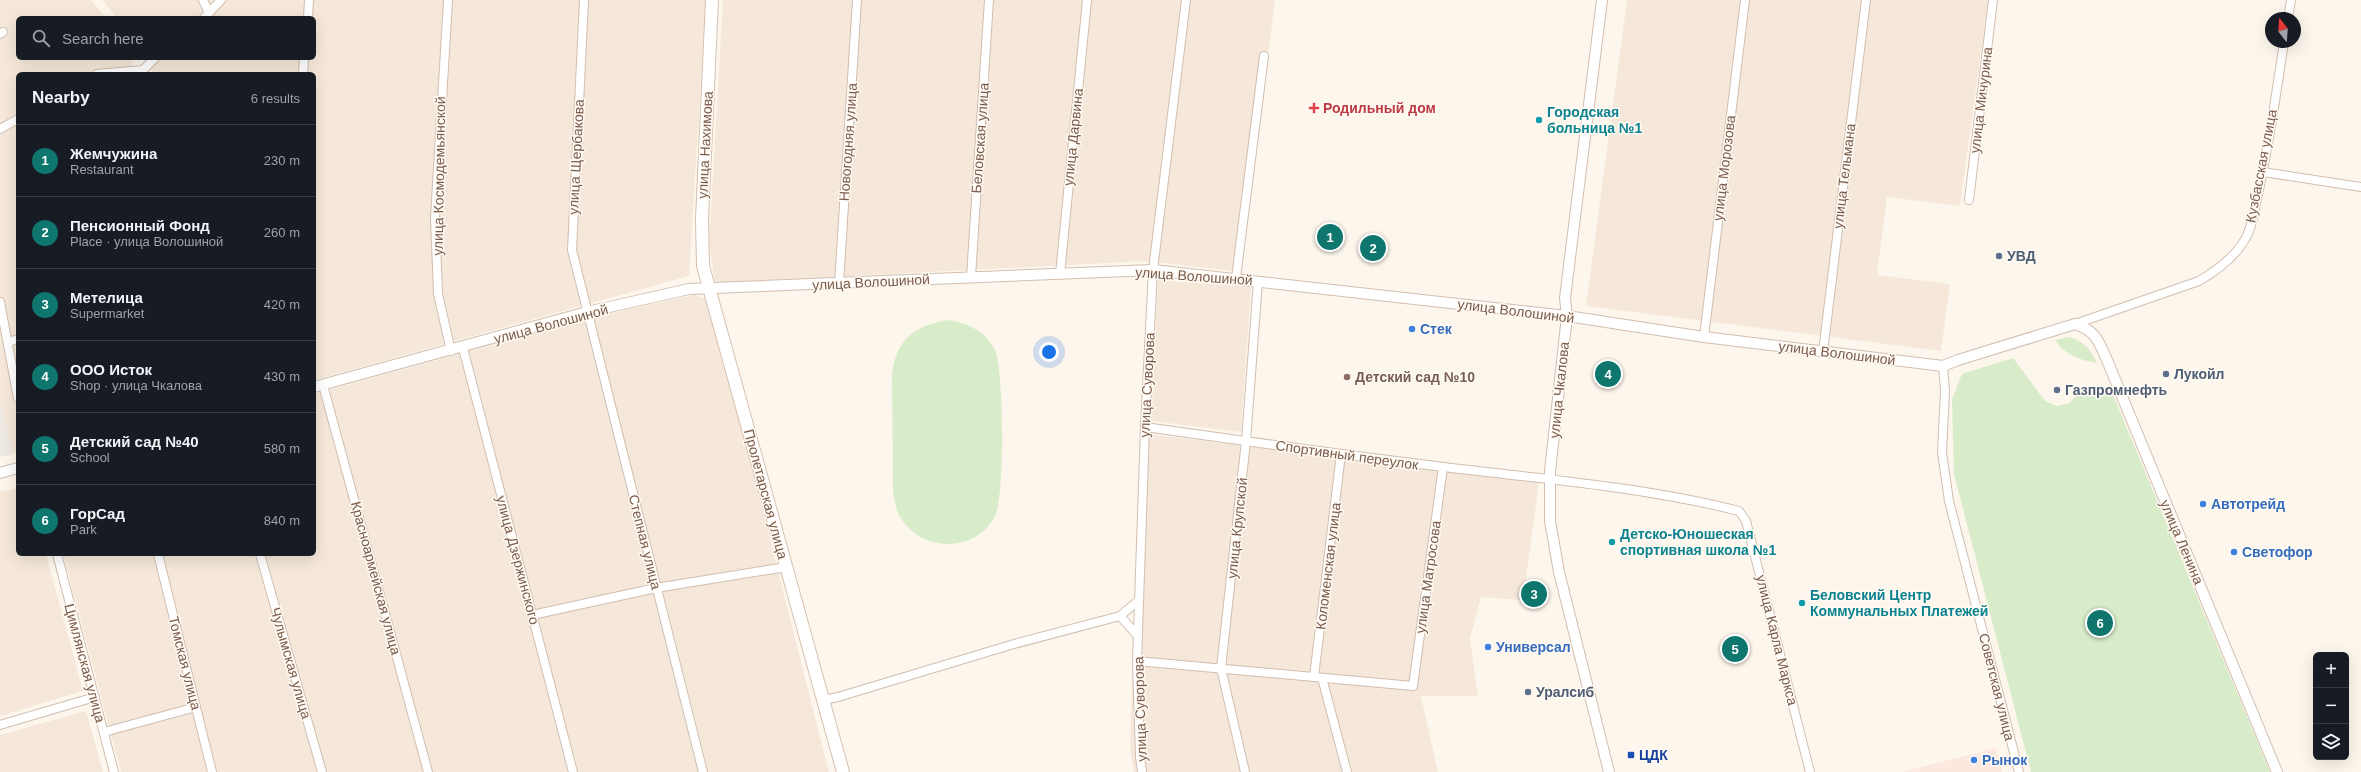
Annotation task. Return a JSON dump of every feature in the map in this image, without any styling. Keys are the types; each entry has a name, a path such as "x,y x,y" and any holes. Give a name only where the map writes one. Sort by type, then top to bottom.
{"main road":[{"name":"улица Нахимова","path":"708,288 703,266 702,219 712,0"},
{"name":"Пролетарская улица","path":"708,288 716,307 842,772"}],"street":[{"path":"203,0 206,16"},
{"path":"206,16 221,0"},
{"path":"308,16 309,0"},
{"name":"улица Космодемьянской","path":"448,0 435,218 438,294 451,351"},
{"name":"улица Щербакова","path":"584,0 572,250 588,312"},
{"name":"Новогодняя улица","path":"839,284 858,0"},
{"name":"Беловская улица","path":"971,277 989,0"},
{"name":"улица Дарвина","path":"1060,274 1087,0"},
{"name":"улица Суворова","path":"1142,772 1140,757 1137,660 1145,427 1153,270 1186,0"},
{"name":"улица Чкалова","path":"1602,0 1566,298 1567,316 1550,480 1550,521 1559,572 1609,772"},
{"name":"улица Морозова","path":"1704,337 1745,0"},
{"name":"улица Тельмана","path":"1823,352 1866,0"},
{"name":"улица Мичурина","path":"1969,200 1993,0"},
{"path":"2289,12 2291,0"},
{"name":"Кузбасская улица","path":"2075,324 2195,282 2216,271 2231,258 2244,241 2252,220 2263,172 2283,48"},
{"path":"1236,278 1264,56"},
{"path":"143,72 153,60"},
{"path":"303,72 304,60"},
{"path":"0,129 16,120"},
{"path":"2263,172 2361,187"},
{"name":"улица Волошиной","path":"317,386 463,348 588,312 690,289 1153,270 1236,278 1567,316 1704,337 1943,366 2075,324"},
{"name":"улица Крупской","path":"1245,772 1221,668 1246,441 1258,281"},
{"path":"0,302 16,387"},
{"name":"Степная улица","path":"588,312 703,772"},
{"name":"улица Ленина","path":"2075,324 2088,328 2097,337 2277,772"},
{"path":"8,342 16,340"},
{"name":"улица Дзержинского","path":"463,348 573,772"},
{"name":"Советская улица","path":"1943,366 1945,391 1942,452 1949,501 2019,772"},
{"name":"Красноармейская улица","path":"317,386 428,772"},
{"name":"Спортивный переулок","path":"1145,427 1341,454 1550,480"},
{"name":"Коломенская улица","path":"1341,454 1318,677 1347,772"},
{"name":"улица Матросова","path":"1318,677 1413,686 1443,467"},
{"path":"0,473 16,469"},
{"name":"улица Карла Маркса","path":"1550,480 1710,504 1740,511 1746,521 1810,772"},
{"name":"Цимлянская улица","path":"57,556 114,772"},
{"name":"Томская улица","path":"158,556 212,772"},
{"name":"Чулымская улица","path":"261,556 322,772"},
{"path":"532,615 656,588 786,567"},
{"path":"823,700 838,698 1014,644 1120,616 1139,600"},
{"path":"1120,616 1138,636"},
{"path":"1137,660 1318,677"},
{"path":"0,725 95,698"},
{"path":"104,732 196,707"}],"shaded area":[{"path":"0,0 91,0 104,16 16,16 16,60 132,60 134,72 16,72 16,453 0,457"},
{"path":"103,0 706,0 689,276 316,379 316,72 152,72 151,64 148,60 316,60 316,16 115,16"},
{"path":"723,0 1275,0 1241,272 1146,261 715,283 709,244"},
{"path":"1627,0 1988,0 1960,206 1887,197 1877,275 1950,284 1941,351 1586,306"},
{"path":"1158,280 1251,287 1241,432 1151,421"},
{"path":"694,295 709,300 829,772 121,772 64,556 316,556 316,393 598,316"},
{"path":"0,398 13,454 0,457"},
{"path":"1140,433 1539,483 1523,600 1481,597 1470,639 1478,696 1421,696 1438,772 1134,772 1130,747"},
{"path":"16,488 16,556 47,556 83,691 0,716 0,492"},
{"path":"86,711 103,772 0,772 0,735"},
{"name":"Рынок","path":"1996,748 2002,772 1902,772"}],"green space":[{"path":"946,320 968,325 981,333 991,343 995,350 998,362 1002,406 1002,460 998,504 995,516 987,528 976,536 963,542 950,544 936,543 923,538 912,531 898,514 893,492 892,373 898,351 908,336 924,327"},
{"path":"2070,337 2079,341 2086,347 2097,363 2073,356 2063,350 2055,340"},
{"path":"2013,358 2045,401 2057,406 2069,403 2083,389 2111,390 2270,772 2031,772 1954,474 1952,399 1962,374"}],"place":[{"name":"Родильный дом","path":"1314,108"},
{"name":"Городская больница №1","path":"1539,120"},
{"name":"Жемчужина","path":"1330,237"},
{"name":"Пенсионный Фонд","path":"1373,248"},
{"name":"УВД","path":"1999,256"},
{"name":"Стек","path":"1412,329"},
{"name":"ООО Исток","path":"1608,374"},
{"name":"Лукойл","path":"2166,374"},
{"name":"Детский сад №10","path":"1347,377"},
{"name":"Газпромнефть","path":"2057,390"},
{"name":"Автотрейд","path":"2203,504"},
{"name":"Детско-Юношеская спортивная школа №1","path":"1612,542"},
{"name":"Светофор","path":"2234,552"},
{"name":"Метелица","path":"1534,594"},
{"name":"Беловский Центр Коммунальных Платежей","path":"1802,603"},
{"name":"ГорСад","path":"2100,623"},
{"name":"Универсал","path":"1488,647"},
{"name":"Детский сад №40","path":"1735,649"},
{"name":"Уралсиб","path":"1528,692"},
{"name":"ЦДК","path":"1631,755"},
{"name":"Рынок","path":"1974,760"}]}
